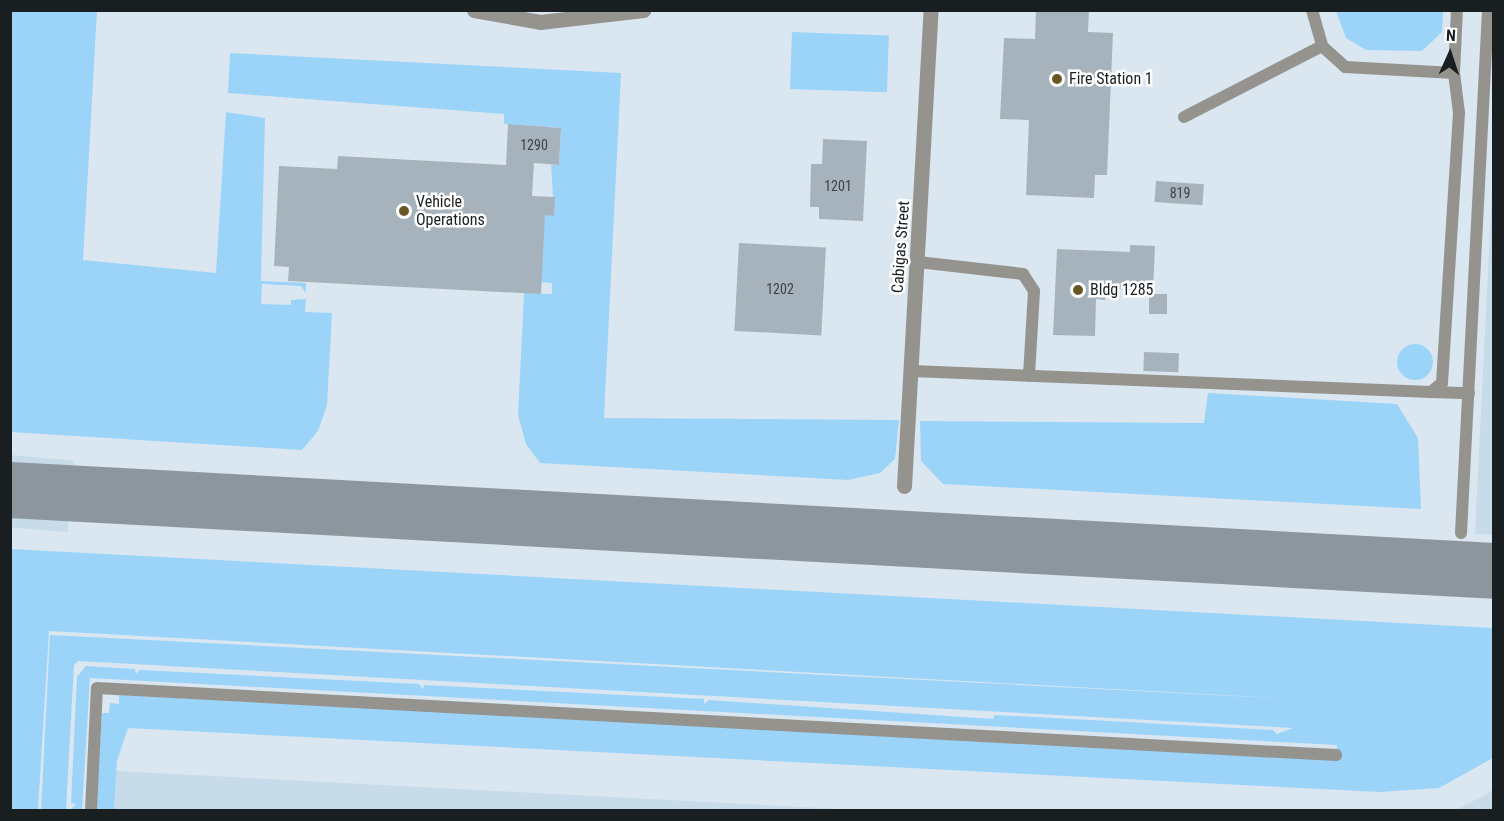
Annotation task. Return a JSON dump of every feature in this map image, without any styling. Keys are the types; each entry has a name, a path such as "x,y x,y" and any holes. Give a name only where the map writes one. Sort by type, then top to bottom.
{"street":[{"path":"474,10 540,22 643,10"},
{"name":"Cabigas Street","path":"904,486 931,10"}],"lane":[{"path":"1312,10 1322,46 1345,67 1454,73"},
{"path":"1431,392 1442,383 1459,113 1454,73 1457,10"},
{"path":"1461,533 1488,10"},
{"path":"1184,117 1322,46"},
{"path":"918,262 1023,274 1034,291 1029,376"},
{"path":"912,371 1469,393"},
{"path":"91,810 97,688 1336,755"}],"shaded area":[{"path":"11,10 97,11 83,260 216,273 226,112 265,118 261,281 306,283 306,293 301,286 262,284 261,304 291,305 291,300 306,299 305,312 332,313 327,405 318,431 302,450 11,432"},
{"path":"1336,11 1443,11 1442,32 1422,51 1366,50 1346,38"},
{"path":"792,32 889,35 887,92 790,89"},
{"path":"230,53 621,73 604,418 899,420 895,459 880,473 848,480 540,463 526,444 518,415 524,293 552,294 552,283 528,281 535,215 554,215 551,165 559,165 561,128 504,124 504,114 228,93"},
{"path":"1493,170 1494,535 1475,534"},
{"path":"1415,344 1428,349 1433,362 1428,375 1415,380 1402,375 1397,362 1402,349"},
{"path":"1208,393 1397,404 1418,438 1421,509 943,484 921,461 920,421 1204,423"},
{"path":"11,455 74,460 67,532 10,527"},
{"path":"11,549 1493,628 1493,758 1439,788 1380,792 128,728 117,761 114,810 96,810 102,713 109,713 110,703 119,704 119,695 1336,759 1337,745 90,678 82,810 70,810 76,804 71,803 77,677 86,666 135,669 136,674 140,670 419,684 423,689 424,685 704,699 704,704 709,700 993,719 995,715 1091,720 1273,730 1277,734 1293,728 78,661 74,665 66,810 41,810 50,635 1293,699 49,631 38,810 11,810"},
{"path":"116,771 859,810 114,810"},
{"path":"1493,789 1493,810 1455,810 1487,794"}],"building":[{"name":"Fire Station 1","path":"1036,10 1089,10 1088,32 1113,33 1107,175 1095,175 1094,198 1026,195 1029,120 1000,119 1004,38 1035,39"},
{"name":"Vehicle Operations","path":"508,124 561,128 559,165 534,163 532,196 555,197 554,216 545,215 541,294 288,281 289,267 274,266 279,166 337,169 338,156 506,165"},
{"path":"823,139 867,141 863,221 819,219 819,207 810,207 811,164 822,164"},
{"path":"1156,181 1204,184 1202,205 1155,202"},
{"path":"739,243 826,248 821,335 734,331"},
{"name":"Bldg 1285","path":"1130,245 1155,246 1153,291 1105,289 1105,300 1096,299 1095,336 1053,335 1057,249 1130,252"},
{"path":"1149,294 1167,294 1167,314 1149,314"},
{"path":"1144,352 1179,353 1178,372 1143,371"}],"taxiway":[{"path":"10,490 1494,571"}],"place":[{"name":"Fire Station 1","path":"1057,79"},
{"name":"Vehicle Operations","path":"404,211"},
{"name":"Bldg 1285","path":"1078,290"}]}
